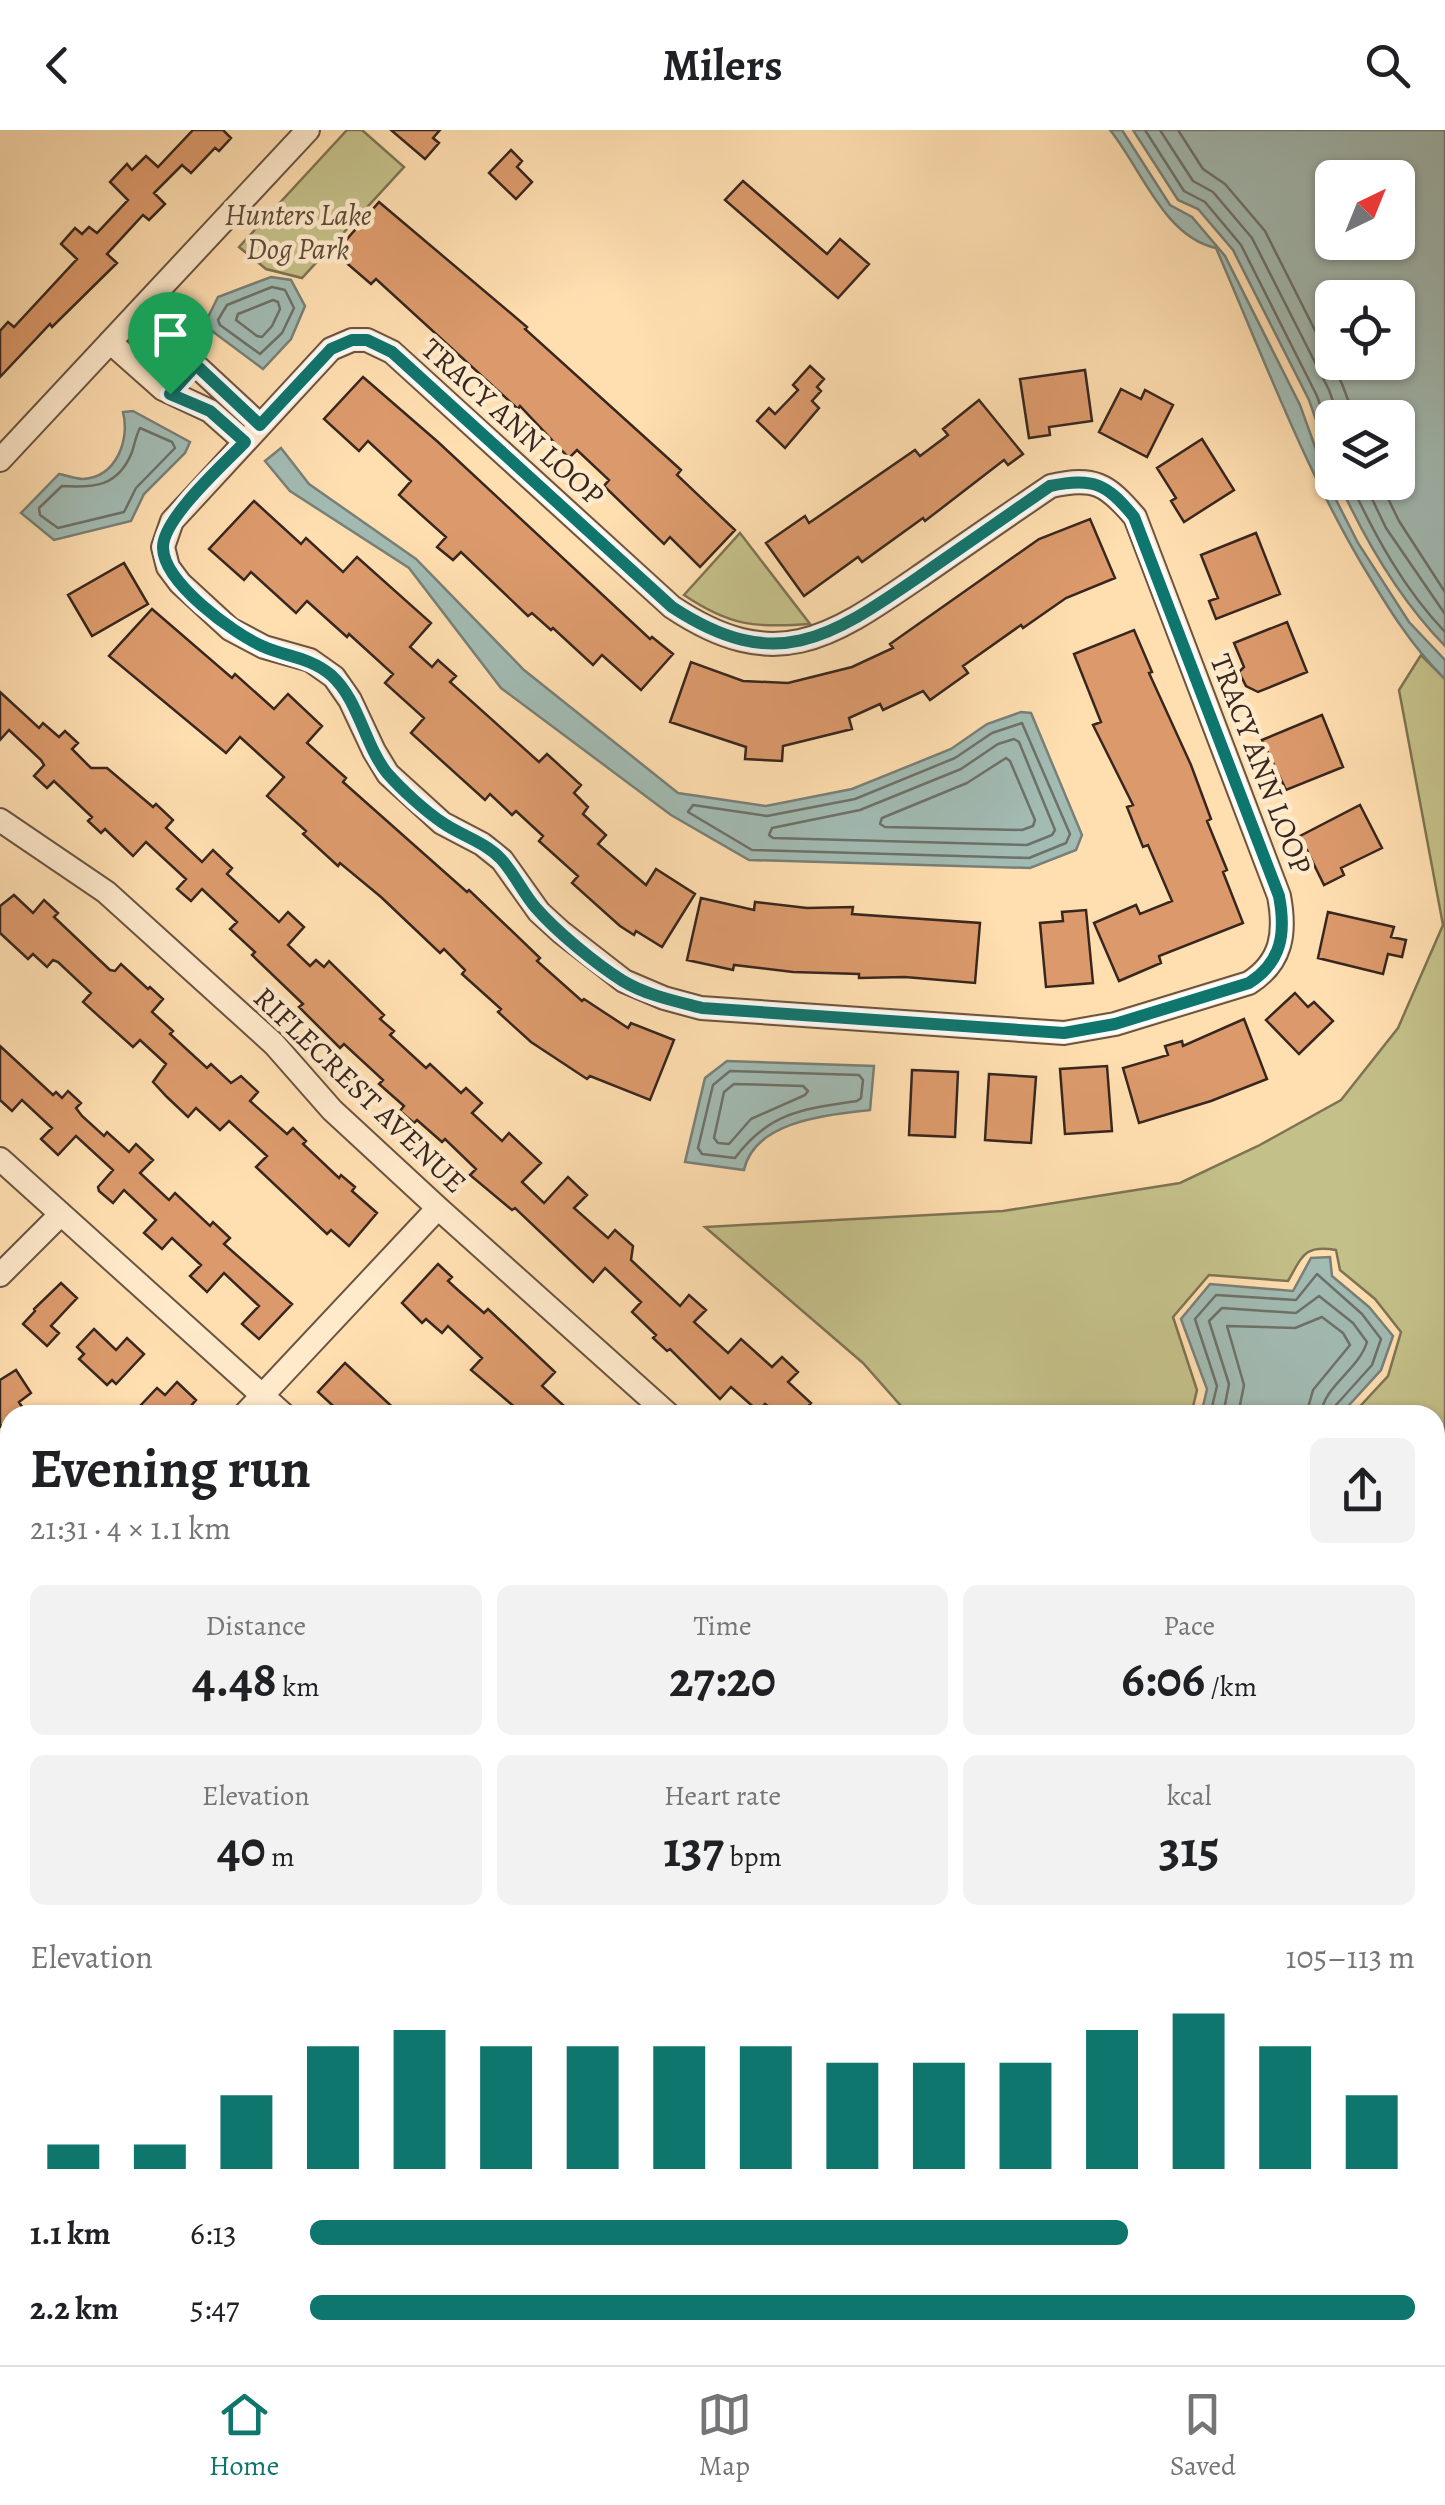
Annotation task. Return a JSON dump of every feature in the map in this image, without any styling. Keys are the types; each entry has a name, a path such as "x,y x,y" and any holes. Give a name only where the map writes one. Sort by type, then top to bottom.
{"street":[{"path":"0,460 308,130"},
{"path":"138,312 196,365 252,433"},
{"name":"TRACY ANN LOOP","path":"352,340 367,340 392,352 672,607 704,628 745,642 785,644 815,639 853,622 1050,486 1075,480 1101,484 1134,517 1142,535 1279,896 1284,925 1280,950 1265,972 1249,983 1115,1024 1064,1033 702,1008 624,981 538,912 502,860 442,822 388,774 334,677 310,660 264,647 230,629 180,584 168,567 162,546 172,521 252,433 331,349 352,340"},
{"path":"110,342 170,394 252,433"},
{"path":"170,394 196,365"},
{"name":"RIFLECREST AVENUE","path":"0,820 106,892 274,1044 332,1110 658,1405"},
{"path":"0,1159 273,1405"},
{"path":"253,1405 438,1208"},
{"path":"0,1275 61,1214"}],"green space":[{"name":"Hunters Lake Dog Park","path":"347,130 362,130 404,167 302,278 266,269 239,247"},
{"path":"740,533 810,624 744,623 715,613 684,595"},
{"path":"1421,655 1445,679 1445,1405 1361,1405 1388,1376 1401,1332 1375,1299 1340,1270 1336,1250 1317,1249 1305,1254 1288,1281 1209,1275 1173,1317 1197,1390 1193,1405 900,1405 863,1363 705,1227 1003,1211 1180,1183 1341,1100 1398,1028 1443,925 1399,690"}],"water":[{"path":"1110,130 1122,130 1170,205 1192,217 1225,256 1300,405 1315,446 1315,474 1216,248 1198,241 1168,216"},
{"path":"1133,130 1445,130 1445,646 1385,569 1347,500 1415,500 1415,400 1315,400 1315,417 1233,250 1198,209 1178,200"},
{"path":"271,277 291,280 305,306 291,339 263,369 204,325 218,297"},
{"path":"133,411 190,442 185,453 144,494 131,521 54,540 21,513 59,474 83,479 105,471 122,445 123,412"},
{"path":"281,448 309,484 416,559 524,670 678,793 766,806 852,789 951,749 987,724 1021,712 1031,713 1082,835 1076,850 1030,868 749,860 671,815 501,688 409,568 290,491 265,461"},
{"path":"1328,500 1336,500 1358,543 1409,622 1445,660 1445,679 1399,623"},
{"path":"727,1061 874,1066 870,1110 815,1118 778,1130 751,1153 744,1170 685,1162 705,1078"},
{"path":"1330,1257 1332,1276 1369,1307 1393,1336 1381,1370 1349,1405 1203,1405 1207,1389 1181,1319 1210,1284 1293,1291 1311,1258"}],"building":[{"path":"193,130 223,130 231,138 219,151 215,148 191,173 182,165 154,193 165,204 149,220 143,215 107,254 117,263 52,327 50,324 0,377 0,331 8,322 14,327 77,259 61,244 75,228 82,234 89,227 97,233 128,200 110,182 127,164 132,170 146,156 158,167"},
{"path":"391,130 440,130 433,138 439,143 425,159"},
{"path":"511,150 522,161 517,167 532,182 516,199 489,173"},
{"path":"743,181 827,254 840,239 869,264 838,298 725,200"},
{"path":"379,202 527,327 681,470 677,475 735,530 700,567 670,537 664,544 604,486 609,480 577,450 569,458 520,406 518,409 376,279 371,284 335,253"},
{"path":"810,366 824,379 817,387 821,391 812,401 819,408 785,448 757,421 769,408 775,414 798,390 793,385"},
{"path":"1085,370 1092,421 1049,427 1050,435 1029,438 1020,379"},
{"path":"363,377 650,639 673,654 641,690 602,655 593,665 553,628 532,613 528,616 461,552 453,560 437,547 446,537 399,495 411,481 368,441 359,451 324,419"},
{"path":"1121,389 1141,399 1145,390 1173,405 1147,457 1099,432"},
{"path":"979,400 1023,454 1008,465 1004,460 925,521 923,518 862,562 858,557 804,596 766,543 805,516 809,523 915,450 920,456 948,435 943,429"},
{"path":"1202,439 1234,490 1184,522 1171,501 1176,498 1157,468"},
{"path":"254,501 301,544 306,538 343,572 357,557 431,623 410,647 432,667 438,660 456,676 450,682 539,762 547,754 581,785 574,793 588,807 583,814 606,835 598,844 646,885 656,869 695,894 662,947 620,926 572,883 578,876 539,841 543,836 516,811 512,815 490,794 485,800 411,733 424,718 385,683 393,674 349,634 347,637 307,601 296,613 251,572 244,580 209,549"},
{"path":"1090,519 1115,578 1066,598 1023,628 1021,625 963,666 968,673 930,700 923,691 883,710 880,704 849,718 852,729 783,746 782,761 745,759 746,747 670,722 691,662 743,681 788,683 852,667 893,648 890,644 1039,539"},
{"path":"1256,533 1280,594 1216,619 1209,601 1218,598 1201,555"},
{"path":"124,563 148,604 92,636 68,595"},
{"path":"152,609 274,709 288,694 322,726 307,743 346,778 343,782 469,890 582,1001 628,1028 631,1023 674,1040 650,1100 590,1076 587,1079 531,1042 462,974 465,970 444,949 440,953 381,897 340,863 338,866 267,796 284,777 240,737 226,753 109,656"},
{"path":"1287,622 1307,672 1258,692 1246,686 1239,672 1244,667 1234,643"},
{"path":"1134,630 1191,765 1211,819 1207,821 1227,870 1223,872 1243,923 1159,956 1161,963 1119,981 1094,923 1136,905 1140,914 1172,901 1148,845 1143,847 1127,807 1133,805 1093,725 1101,722 1074,654"},
{"path":"0,692 39,728 43,723 59,737 65,731 78,743 72,749 91,768 107,768 153,807 156,804 173,820 166,828 202,862 213,850 232,868 227,874 279,922 288,912 304,927 288,945 310,966 316,960 324,967 329,961 384,1015 380,1019 394,1031 390,1035 461,1093 466,1088 482,1103 472,1113 502,1141 509,1133 541,1163 522,1182 544,1203 568,1177 587,1195 574,1208 608,1238 615,1230 633,1246 631,1260 680,1306 689,1295 706,1310 694,1322 728,1353 741,1339 772,1367 782,1357 798,1372 788,1382 811,1403 751,1405 731,1387 720,1399 670,1349 667,1351 653,1338 656,1335 632,1312 641,1302 605,1268 593,1282 515,1208 512,1210 470,1175 476,1169 445,1139 442,1142 400,1111 404,1106 379,1084 383,1080 344,1044 340,1048 299,1007 303,1004 230,929 237,922 202,889 191,901 177,889 186,879 146,842 133,856 105,829 101,833 88,821 92,817 54,781 47,788 34,776 44,765 9,730 0,740"},
{"path":"1322,715 1343,767 1286,790 1262,740"},
{"path":"1360,805 1382,848 1341,868 1344,875 1324,885 1300,836"},
{"path":"14,895 33,913 44,900 58,913 54,917 110,970 115,971 121,964 150,987 163,999 152,1012 173,1031 170,1034 207,1068 211,1064 231,1083 241,1076 258,1092 250,1101 287,1134 293,1128 306,1141 303,1144 339,1178 341,1175 355,1187 352,1191 377,1213 349,1246 331,1230 327,1234 256,1167 267,1156 229,1121 220,1130 196,1108 188,1117 167,1097 153,1082 166,1064 140,1040 133,1047 83,1002 91,993 58,962 53,960 47,967 33,954 28,959 0,933 0,906"},
{"path":"701,898 754,910 755,902 807,908 853,907 852,914 980,923 975,983 859,978 859,974 734,965 733,970 687,960"},
{"path":"1086,910 1093,983 1046,987 1040,923 1063,921 1062,912"},
{"path":"1328,912 1394,927 1391,937 1406,940 1402,957 1388,954 1383,974 1318,958"},
{"path":"1295,993 1308,1007 1314,1002 1333,1021 1299,1054 1266,1020"},
{"path":"1244,1019 1267,1079 1139,1123 1123,1068 1168,1055 1165,1046 1182,1041 1183,1046"},
{"path":"0,1046 53,1095 56,1092 62,1098 68,1091 81,1103 76,1108 82,1116 104,1136 107,1132 129,1152 136,1144 153,1160 140,1173 169,1200 175,1193 210,1226 213,1222 230,1238 224,1244 292,1304 259,1339 242,1324 259,1306 224,1273 207,1292 190,1276 201,1265 172,1238 162,1249 144,1233 156,1220 124,1190 113,1203 99,1191 98,1187 113,1170 76,1136 58,1155 41,1139 52,1128 22,1100 12,1111 0,1100"},
{"path":"1107,1066 1112,1131 1065,1134 1060,1069"},
{"path":"912,1070 958,1072 955,1137 909,1135"},
{"path":"989,1074 1036,1077 1031,1143 985,1140"},
{"path":"438,1264 452,1277 448,1281 484,1313 488,1309 555,1372 542,1386 563,1405 512,1405 471,1370 482,1358 448,1326 442,1333 426,1319 422,1323 402,1303"},
{"path":"61,1283 77,1298 51,1326 59,1333 47,1346 23,1324"},
{"path":"94,1329 116,1350 127,1338 144,1354 116,1384 112,1380 107,1385 79,1359 84,1354 77,1347"},
{"path":"345,1363 390,1405 332,1405 318,1392"},
{"path":"16,1370 31,1393 19,1402 21,1405 0,1405 0,1380"},
{"path":"177,1382 196,1400 192,1405 141,1405 157,1388 165,1395"}],"route":[{"path":"352,340 367,340 392,352 672,607 704,628 745,642 785,644 815,639 853,622 1050,486 1075,480 1101,484 1134,517 1279,896 1284,925 1280,950 1265,972 1249,983 1115,1024 1064,1033 702,1008 624,981 538,912 502,860 442,822 388,774 334,677 310,660 264,647 230,629 180,584 168,567 162,546 172,521 245,442 210,411 170,394 196,365 260,425 331,349 352,340"}]}
